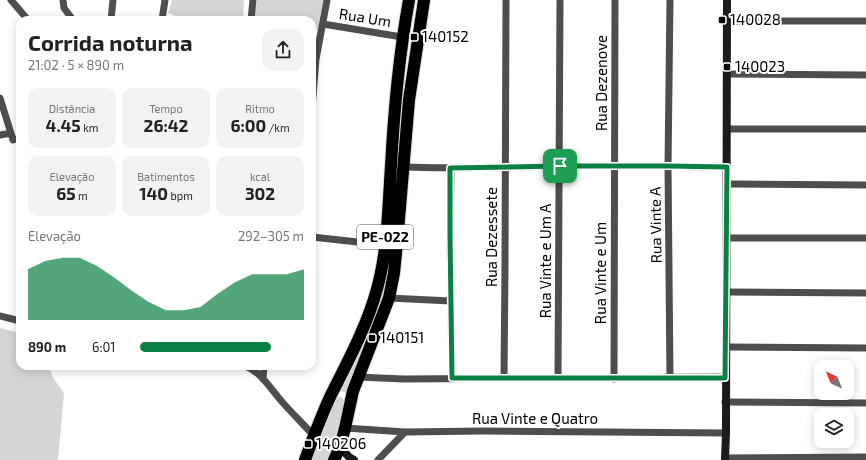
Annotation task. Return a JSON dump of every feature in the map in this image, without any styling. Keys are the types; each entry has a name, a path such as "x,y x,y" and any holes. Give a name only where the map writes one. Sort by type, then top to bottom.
{"highway":[{"name":"PE-022","path":"305,460 331,397 353,353 377,290 385,245 396,92 402,37 409,0"},
{"name":"PE-022","path":"334,460 340,447 353,391 389,298 394,273 409,100 424,0"},
{"path":"331,397 340,396 350,404"}],"main road":[{"path":"725,459 727,0"},
{"path":"340,447 349,457 354,460"}],"street":[{"path":"11,0 25,16"},
{"path":"63,0 64,8 70,16"},
{"path":"111,16 113,0"},
{"path":"162,16 164,0"},
{"path":"252,16 254,0"},
{"name":"Rua Um","path":"316,59 327,0"},
{"name":"Rua Dezessete","path":"504,378 506,0"},
{"name":"Rua Vinte e Um A","path":"558,378 560,0"},
{"name":"Rua Dezenove","path":"615,0 615,167"},
{"name":"Rua Vinte A","path":"670,0 668,166 670,378"},
{"path":"727,21 866,21"},
{"name":"Rua Um","path":"323,24 402,37"},
{"path":"727,74 866,75"},
{"path":"0,98 13,140 16,139"},
{"path":"727,129 866,129"},
{"path":"0,135 11,133"},
{"path":"404,167 727,167"},
{"name":"Rua Vinte e Um","path":"614,378 615,167"},
{"path":"450,168 452,378"},
{"path":"727,184 866,185"},
{"path":"316,237 385,245"},
{"path":"726,238 866,238"},
{"path":"726,292 866,293"},
{"path":"389,298 451,300"},
{"path":"0,316 16,320"},
{"path":"726,347 866,348"},
{"path":"252,370 263,379 314,436"},
{"path":"263,379 264,370"},
{"path":"358,377 404,379 725,378"},
{"path":"725,402 866,403"},
{"name":"Rua Vinte e Quatro","path":"345,428 405,432 726,433"},
{"path":"378,460 405,432"},
{"path":"725,459 866,457"}],"shaded area":[{"path":"172,0 244,0 243,16 176,16 168,13"},
{"path":"257,0 323,0 318,29 316,29 316,16 255,16"},
{"path":"380,295 382,295 347,393 337,390"},
{"path":"0,328 16,332 16,370 50,370 64,393 58,460 0,460"},
{"path":"335,397 341,397 345,401 346,409 332,460 309,460"}],"place":[{"name":"140028","path":"722,20"},
{"name":"140152","path":"414,37"},
{"name":"140023","path":"727,67"},
{"name":"140151","path":"372,338"},
{"name":"140206","path":"308,444"}],"route":[{"path":"560,166 727,167 725,378 452,378 450,168 560,166"}]}
